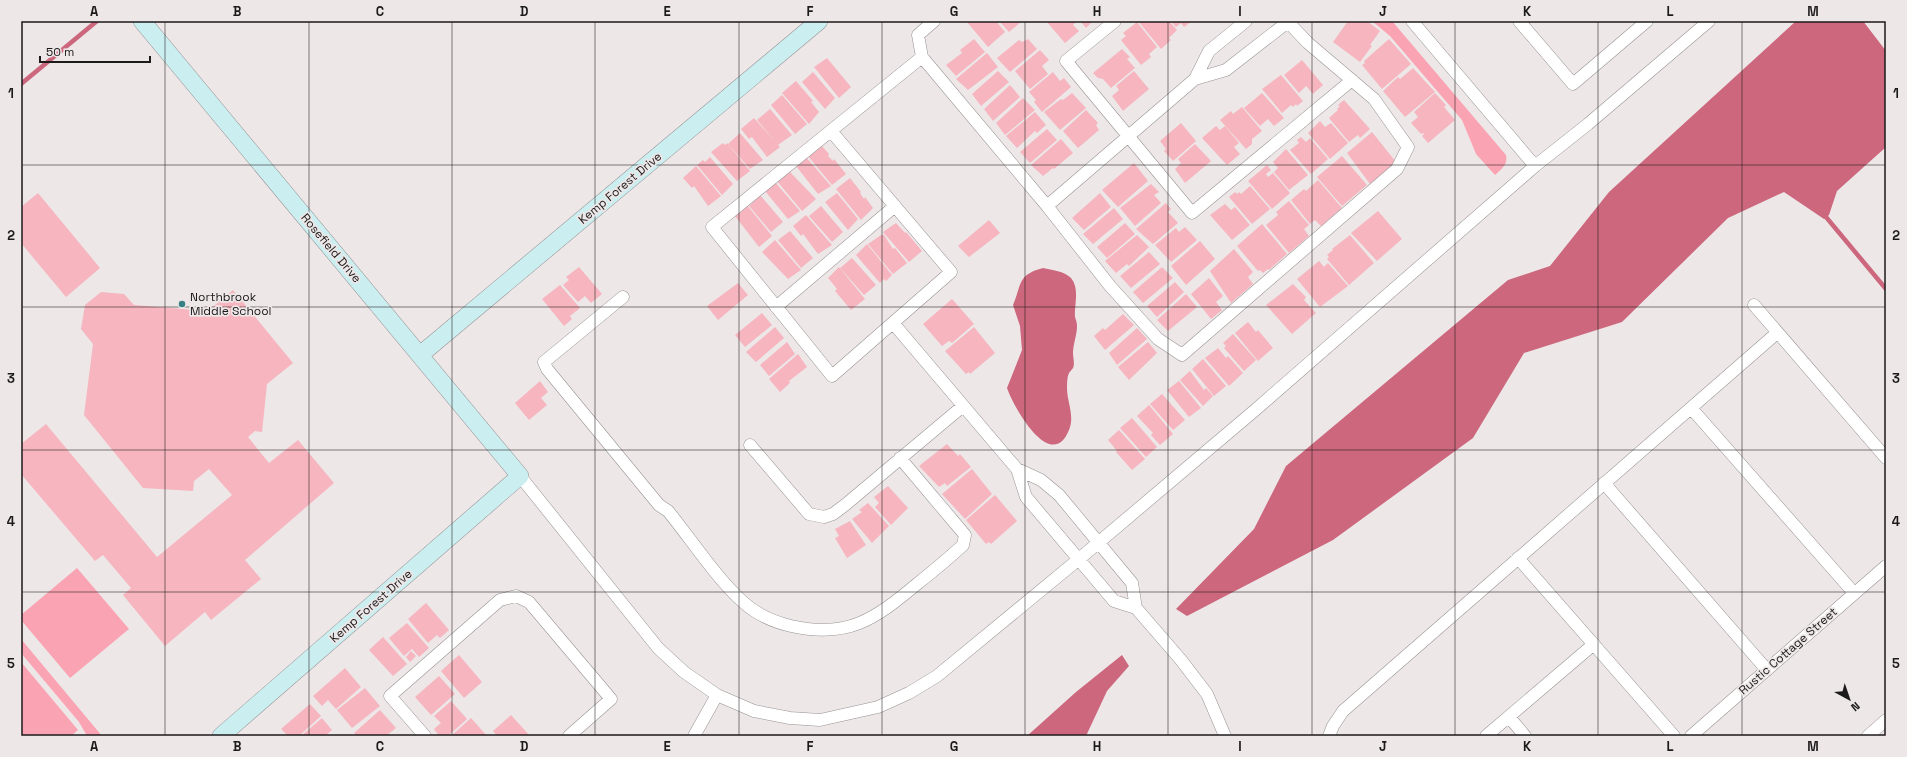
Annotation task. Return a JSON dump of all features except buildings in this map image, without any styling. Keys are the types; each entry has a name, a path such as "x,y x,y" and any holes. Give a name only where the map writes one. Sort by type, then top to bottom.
{"street":[{"name":"Rosefield Drive","path":"142,21 520,476"},
{"name":"Kemp Forest Drive","path":"420,355 820,21"},
{"path":"934,21 918,35 922,57 1047,206 1110,286 1158,339 1182,355 1397,169 1408,147 1374,99 1308,43 1288,21 1226,70 1195,79"},
{"path":"1115,21 1066,61 1192,213 1352,80"},
{"path":"1047,206 1195,79 1209,51 1246,21"},
{"path":"1412,21 1535,166"},
{"path":"1519,21 1573,84 1647,21"},
{"path":"520,476 658,648 684,672 718,695 754,711 790,718 820,720 878,707 909,694 937,676 1079,559 1254,411 1535,166 1588,124 1709,21"},
{"path":"830,131 951,272 832,376 712,227 830,131 922,57"},
{"path":"776,307 895,206"},
{"path":"623,297 544,362 547,369 659,505 668,511 731,590 744,603 760,615 782,624 807,630 851,627 873,618 890,606 963,545 965,535 900,458"},
{"path":"1754,306 1886,458"},
{"path":"893,323 1017,469 1026,497 1114,601 1136,608 1181,660 1207,694 1225,736"},
{"path":"1329,736 1333,726 1343,711 1777,332"},
{"path":"750,445 809,514 824,517 833,514 963,406"},
{"path":"1691,408 1854,593"},
{"path":"1017,469 1041,480 1059,495 1132,583 1136,608"},
{"name":"Kemp Forest Drive","path":"221,736 520,476"},
{"path":"1604,483 1767,670"},
{"path":"1518,558 1674,736"},
{"name":"Rustic Cottage Street","path":"1691,736 1886,566"},
{"path":"425,736 390,696 500,600 516,596 529,602 611,699 568,736"},
{"path":"1486,736 1594,644"},
{"path":"694,736 718,695"},
{"path":"1509,717 1525,736"},
{"path":"1868,736 1886,720"}],"shaded area":[{"path":"1372,21 1392,21 1506,155 1505,164 1495,175 1476,154 1462,120 1390,36"},
{"path":"1796,21 1863,21 1886,51 1886,147 1837,191 1829,215 1824,219 1784,192 1728,218 1622,322 1524,353 1473,438 1333,540 1187,616 1176,609 1254,529 1286,466 1508,280 1550,266 1609,192"},
{"path":"1043,268 1058,271 1071,278 1074,282 1076,292 1075,317 1077,326 1073,350 1074,365 1069,372 1067,382 1071,425 1061,442 1053,445 1043,441 1025,421 1007,388 1022,350 1020,326 1013,305 1024,277"},
{"path":"77,568 129,629 70,678 21,620 21,615"},
{"path":"21,639 102,736 87,736 79,722 21,653"},
{"path":"1122,655 1129,666 1107,691 1086,736 1027,736 1076,692"},
{"path":"21,662 78,730 71,736 21,736"}],"waterway":[{"path":"21,84 97,21"},
{"path":"1826,217 1886,289"}],"place":[{"name":"Northbrook Middle School","path":"182,304"}]}
